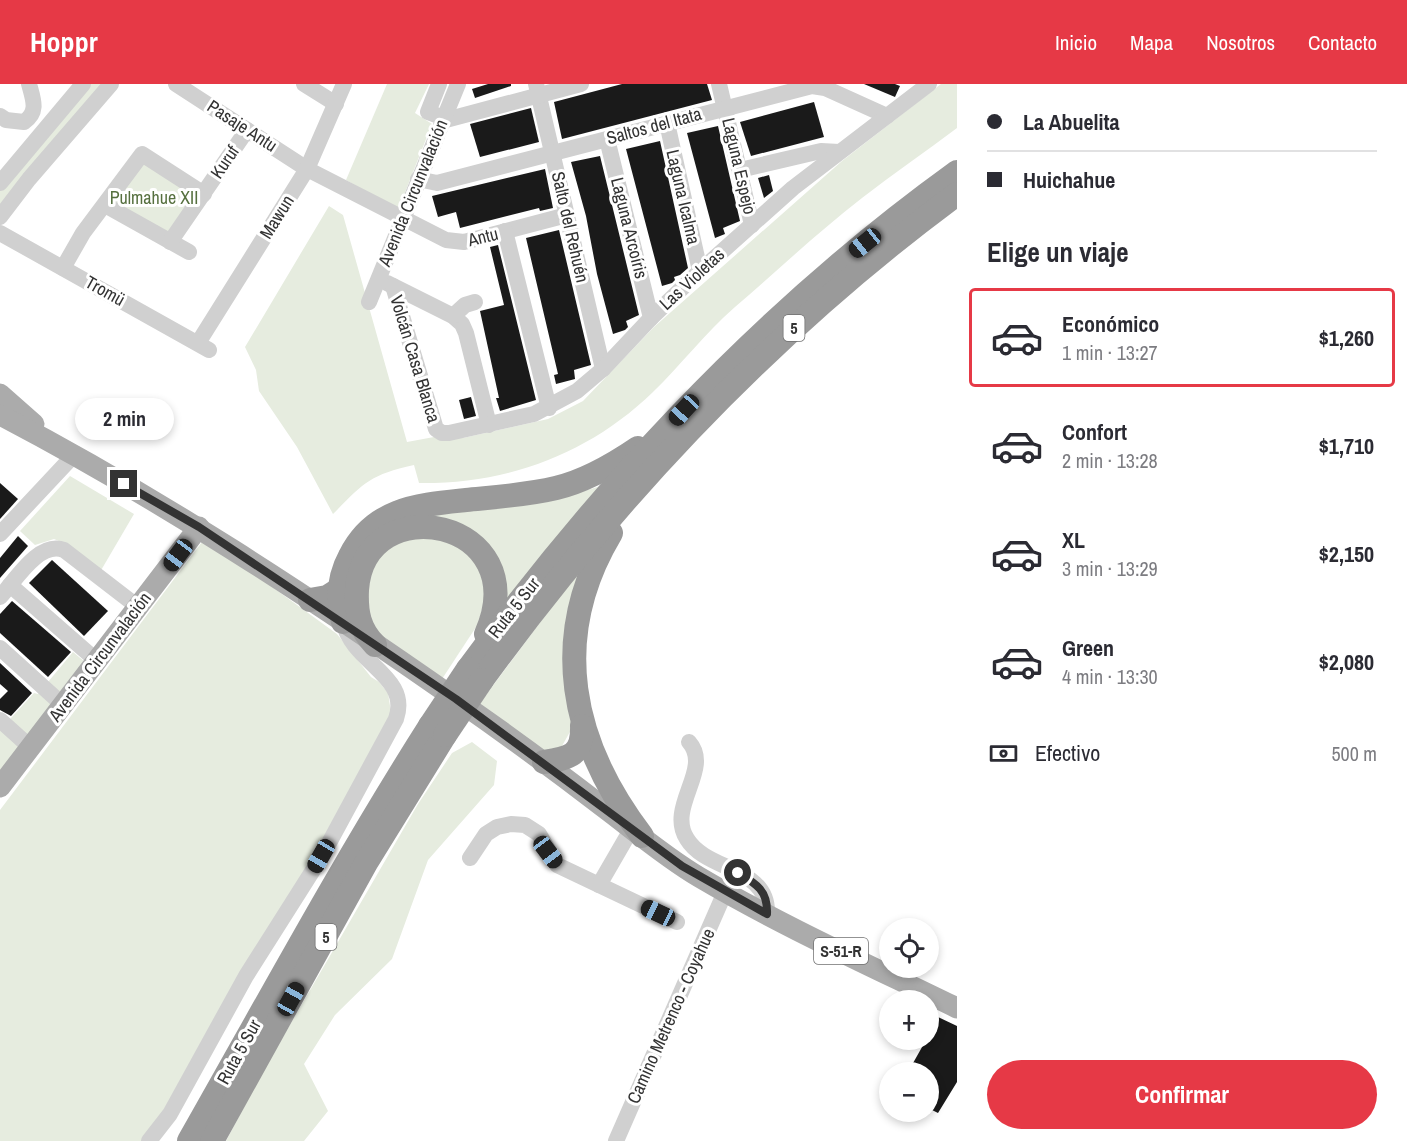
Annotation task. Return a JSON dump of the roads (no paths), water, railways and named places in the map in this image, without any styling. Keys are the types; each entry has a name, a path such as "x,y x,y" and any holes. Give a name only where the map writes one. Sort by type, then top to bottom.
{"highway":[{"name":"Ruta 5 Sur","path":"189,1141 371,819 437,731 570,537 684,410 756,338 814,285 957,172"},
{"name":"Ruta 5 Sur","path":"475,675 687,432 781,339 855,274 957,194"},
{"path":"343,622 338,590 348,558 358,542 373,526 393,513 424,504 501,496 571,484 595,475 636,449 684,410"},
{"path":"544,762 562,760 577,751 582,740 573,665 573,640 578,609 587,579 600,551 646,478"},
{"path":"375,645 362,628 356,605 360,576 369,557 383,541 402,530 422,526 443,528 462,536 477,548 488,565 495,584 495,603 491,623 475,675"},
{"path":"310,600 327,597 338,590"},
{"path":"582,726 604,778 637,832"},
{"name":"Ruta 5 Sur","path":"212,1141 437,731"}],"main road":[{"path":"0,394 49,440"},
{"path":"0,415 49,440 199,527 375,645"},
{"name":"Avenida Circunvalación","path":"0,787 199,527"},
{"name":"S-51-R","path":"375,645 544,762 682,866 767,914 957,1008"}],"street":[{"path":"0,116 6,120 24,122 32,117 35,108 29,84"},
{"path":"0,183 83,84"},
{"path":"0,217 29,179 111,84"},
{"name":"Pasaje Antu","path":"176,84 307,169"},
{"path":"304,84 336,104"},
{"name":"Mawun","path":"204,347 307,169 344,84"},
{"path":"440,84 428,112 443,120 537,90 581,84"},
{"name":"Avenida Circunvalación","path":"369,302 385,282 403,219 458,84"},
{"name":"Laguna Espejo","path":"719,84 752,225"},
{"name":"Las Violetas","path":"439,431 450,434 519,419 549,408 577,391 603,369 651,318 752,225 839,152 929,84"},
{"name":"Saltos del Itata","path":"418,179 437,183 816,86 887,116"},
{"name":"Salto del Rehuén","path":"537,90 603,369"},
{"path":"32,117 41,133"},
{"name":"Laguna Icalma","path":"667,123 700,272"},
{"name":"Kuruf","path":"170,242 247,130"},
{"name":"Laguna Arcoíris","path":"607,139 651,318"},
{"path":"740,170 821,150 839,152"},
{"name":"Kuruf","path":"105,205 142,154 204,194"},
{"name":"Antu","path":"307,169 403,219 456,243 567,215"},
{"path":"63,268 82,233 105,205 189,252"},
{"path":"505,231 549,408"},
{"name":"Tromü","path":"0,233 204,347"},
{"path":"385,282 453,316 462,324 489,425"},
{"name":"Volcán Casa Blanca","path":"385,282 433,423 439,431"},
{"path":"453,316 465,305 475,302"},
{"path":"0,534 74,455"},
{"path":"97,661 5,591 34,559 48,549 57,548 64,550 138,607"},
{"path":"149,1141 170,1114 240,985 307,881 396,719 399,699 394,685 357,651 347,636 343,622"},
{"path":"0,648 63,705"},
{"path":"0,720 30,747"},
{"path":"690,741 697,758 681,817 685,836 696,850 756,884 766,897 767,914"},
{"path":"470,858 486,834 497,827 511,824 525,825 539,834 558,864 677,922"},
{"path":"599,885 637,832"},
{"name":"Camino Metrenco - Coyahue","path":"616,1141 726,892"}],"park label":[{"name":"Pulmahue XII","path":"154,198"}]}
